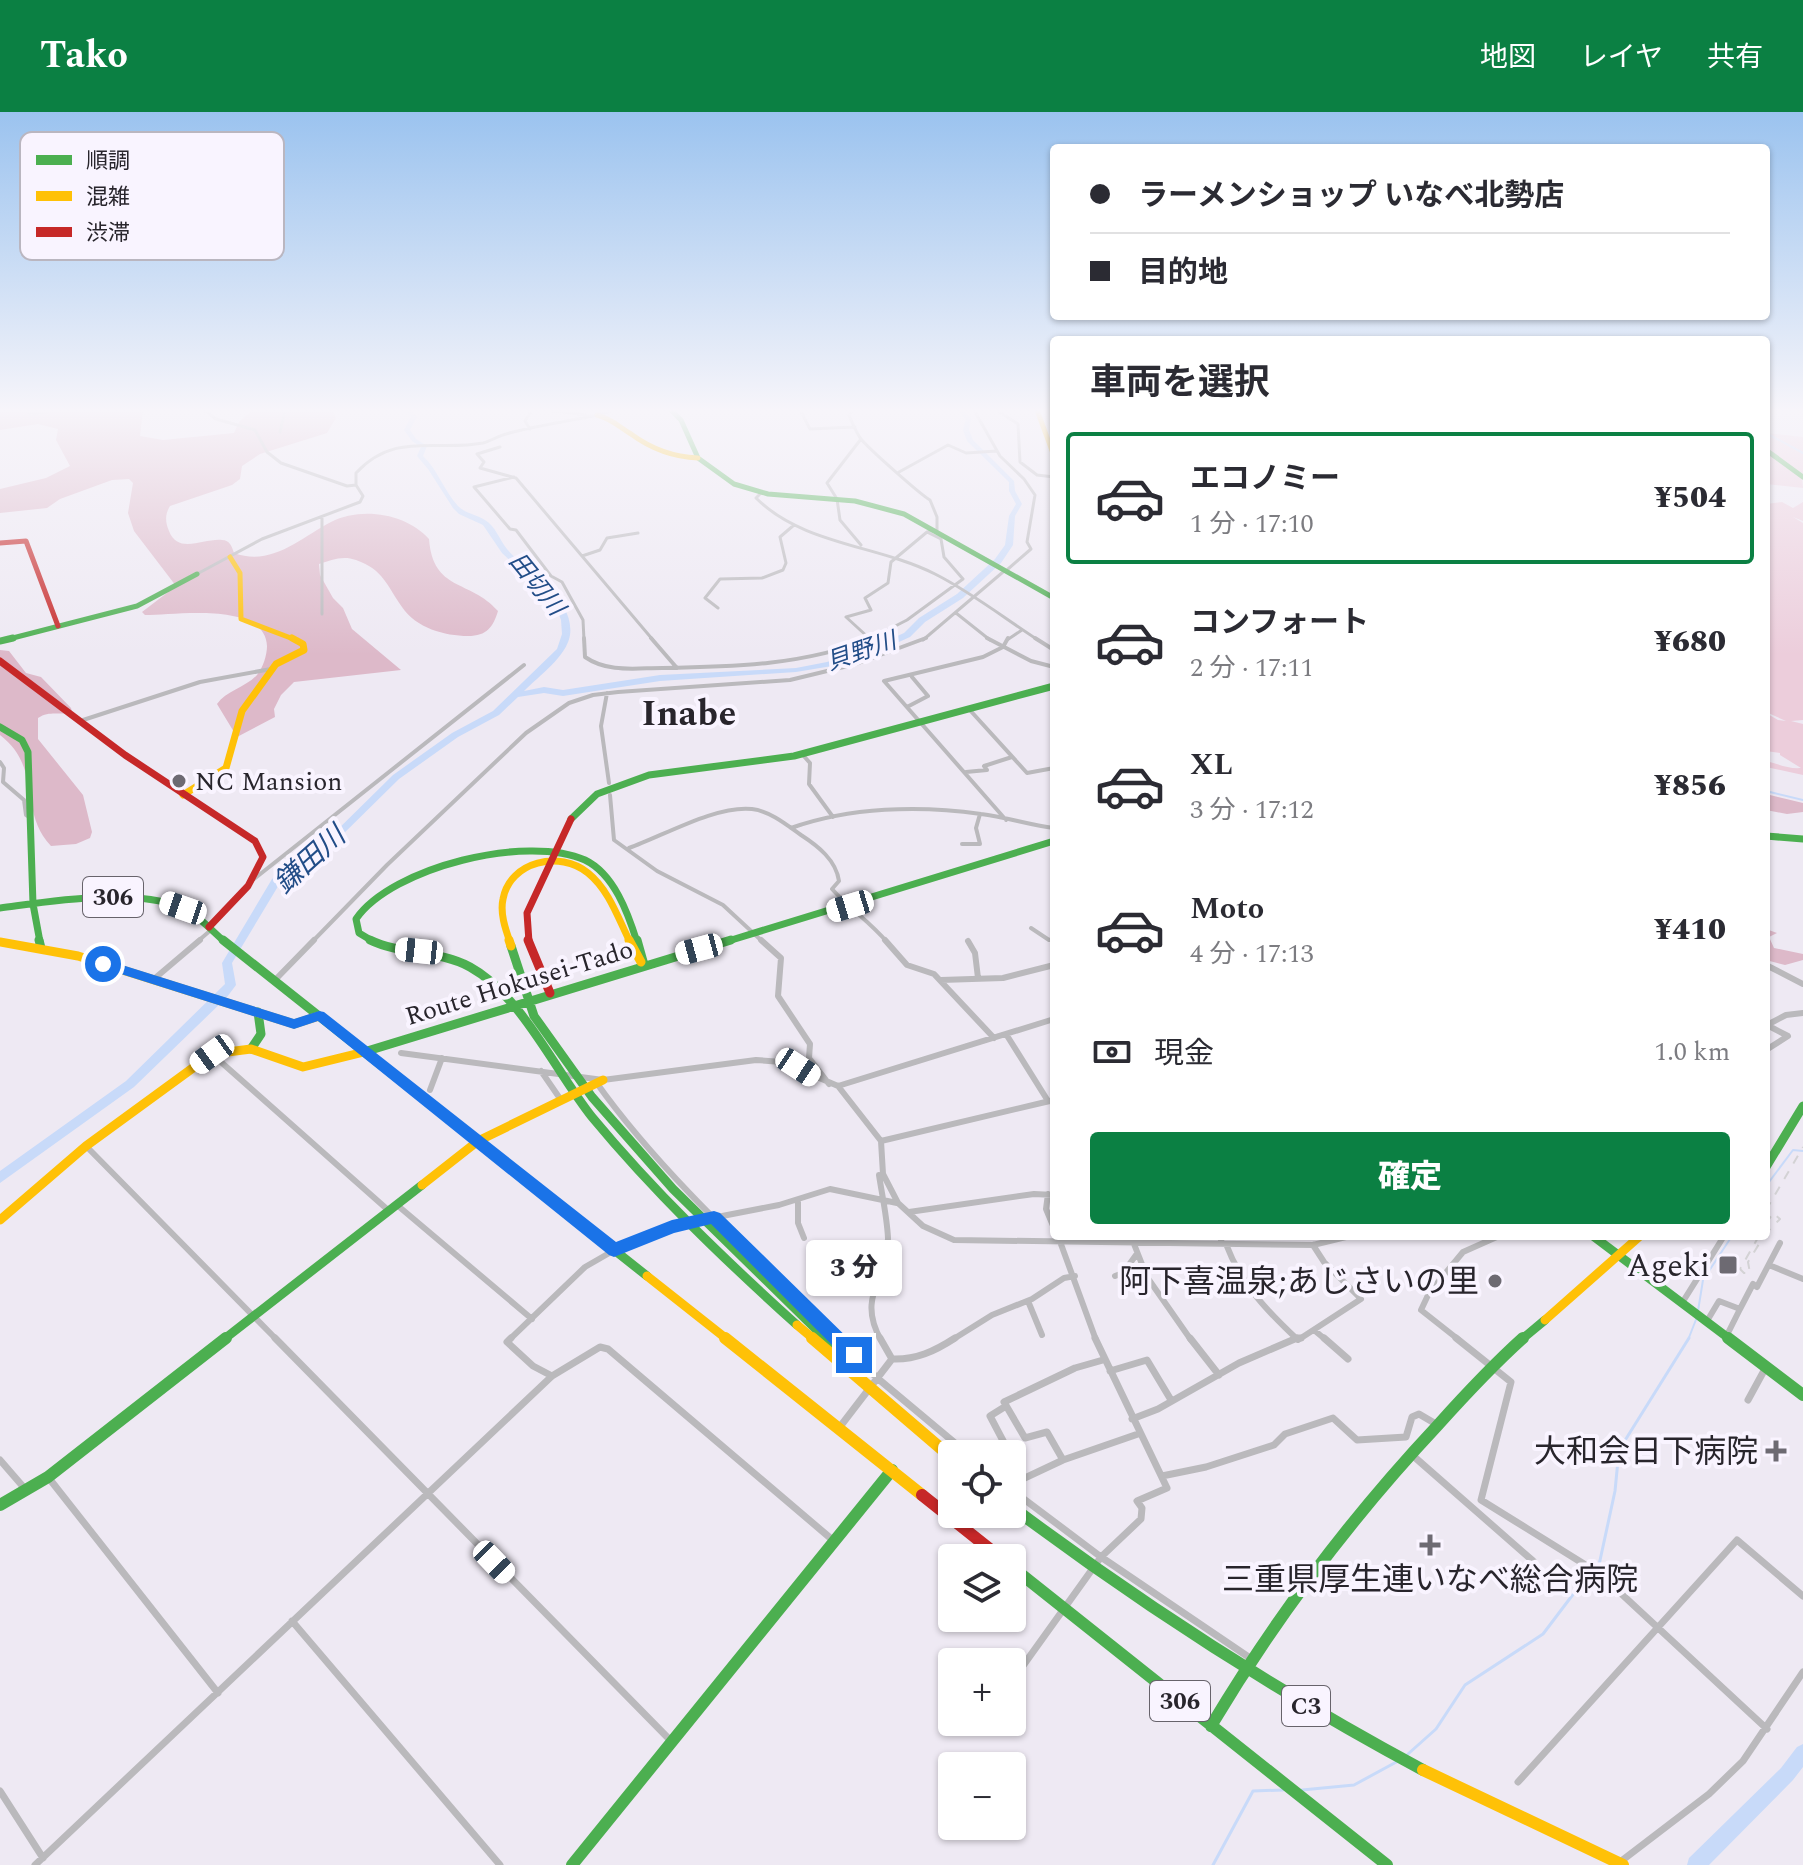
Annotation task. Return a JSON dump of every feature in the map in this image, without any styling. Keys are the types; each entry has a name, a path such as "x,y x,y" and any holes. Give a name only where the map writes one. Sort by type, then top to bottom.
{"main road":[{"path":"758,492 837,499 895,510 1050,596"},
{"path":"0,543 26,541 58,626"},
{"path":"183,795 226,768 239,718 271,669 280,660 301,652 303,644 293,637 250,626 241,619 242,581 238,567 230,557"},
{"path":"0,641 137,606 197,574"},
{"path":"0,661 183,795 255,841 263,857 254,879 212,930"},
{"path":"550,993 527,939 523,918 558,843 579,809 611,787 702,765 769,761 802,754 1050,687"},
{"path":"0,727 22,740 28,752 33,904 41,948"},
{"path":"1770,836 1803,839"},
{"name":"Route Hokusei-Tado","path":"251,1049 303,1067 364,1052 550,993 850,906 1050,842"},
{"path":"644,965 625,913 605,876 590,862 560,851 521,853 427,873 378,892 358,912 357,926 365,939 382,947 436,954 462,961 483,975 537,1039 592,1115 709,1243 824,1350 938,1446"},
{"path":"644,965 633,952 604,894 588,873 571,863 538,863 511,877 501,902 508,938 532,1012 567,1066 667,1182 900,1413"},
{"name":"306","path":"0,908 124,896 143,897 183,908 984,1544"},
{"path":"0,942 41,948 294,1024 319,1016"},
{"path":"0,1220 86,1146 212,1054 251,1049 261,1034 258,1012"},
{"path":"0,1505 48,1477 478,1141 600,1081"},
{"path":"1770,1151 1803,1106"},
{"path":"1598,1240 1803,1395"},
{"path":"1211,1726 1250,1658 1331,1545 1410,1453 1491,1365 1635,1240"},
{"path":"572,1865 892,1470"},
{"name":"C3","path":"1026,1517 1151,1609 1276,1688 1447,1783 1623,1865"},
{"name":"306","path":"1026,1578 1387,1865"}],"street":[{"path":"197,574 272,535 322,518 363,499 359,492"},
{"path":"478,492 510,529 516,530 551,576 562,582 583,620 585,657 605,666 677,668 789,663 870,639 900,625 964,576 944,557 941,539 932,531"},
{"path":"527,492 677,668"},
{"path":"833,492 837,499 840,520 862,546"},
{"path":"870,639 846,617 871,610 865,598 888,583 888,570 896,559 932,531 937,517 930,500 917,492"},
{"path":"274,979 387,865 526,733 569,703 607,693 804,677 909,646 930,635 972,596 1023,559 1031,549 1027,542 1034,492"},
{"path":"761,493 756,498 758,503 794,525 934,573 1050,648"},
{"path":"322,518 322,614"},
{"path":"718,608 705,598 720,579 762,578 783,570 786,563 780,537 794,525"},
{"path":"582,556 600,550 607,538 638,533"},
{"path":"956,613 967,627 1037,666 1050,667"},
{"path":"1006,820 884,681 912,677 950,663 983,657 1022,630"},
{"path":"254,879 415,748 524,665"},
{"path":"80,721 200,682 271,669"},
{"path":"907,707 928,696 912,677"},
{"path":"607,693 601,726 609,783"},
{"path":"968,708 1027,773 1050,769"},
{"path":"802,754 810,763 806,774 810,789 833,818"},
{"path":"965,772 987,770 984,766 1012,757"},
{"path":"0,762 4,768 3,782 24,800 26,815 31,818"},
{"path":"610,795 614,840 657,871 723,905 781,958 778,996 810,1044 809,1058 830,1084"},
{"path":"629,848 710,817 749,809 764,813 821,850 838,872 839,881 832,889 867,919 907,965 924,969 940,980 994,1038"},
{"path":"791,829 833,818 890,811 980,814 1050,827"},
{"path":"962,844 980,844 976,828 980,814"},
{"path":"1031,928 1050,940"},
{"path":"153,980 212,930"},
{"path":"968,941 975,953 978,978"},
{"path":"940,980 1003,978 1050,966"},
{"path":"1770,967 1803,984"},
{"path":"1770,1023 1786,1015 1803,1013"},
{"path":"401,1053 541,1070 600,1081 756,1060 798,1067 838,1086 1050,1020"},
{"path":"1770,1027 1788,1036 1770,1047"},
{"path":"1006,1034 1050,1099"},
{"path":"212,1054 388,1211"},
{"path":"430,1090 442,1058"},
{"path":"541,1070 561,1100"},
{"path":"600,1081 615,1109 714,1217 876,1377 951,1440"},
{"path":"838,1086 881,1141 881,1201 888,1240 872,1298 871,1323 892,1359 905,1362 925,1353 988,1317 1028,1301 1056,1281 1075,1276"},
{"path":"881,1141 1050,1100"},
{"path":"86,1146 672,1742"},
{"path":"879,1166 882,1178 898,1203 927,1229 954,1240 1062,1244 1078,1240 1134,1244 1223,1241 1313,1245 1334,1240"},
{"path":"552,1376 533,1366 507,1342 573,1277 614,1250 672,1227 798,1200 830,1189 898,1203"},
{"path":"908,1212 1050,1194"},
{"path":"1050,1197 1046,1209 1050,1218"},
{"path":"798,1200 798,1223 804,1238"},
{"path":"396,1204 532,1319"},
{"path":"1026,1660 1101,1557 1141,1519 1142,1508 1137,1501 1167,1488 1103,1360 1060,1240"},
{"path":"1490,1240 1463,1252 1429,1293 1421,1310 1511,1382 1481,1500 1600,1574 1767,1729"},
{"path":"1682,1303 1721,1240"},
{"path":"1223,1241 1258,1302 1297,1338"},
{"path":"1727,1335 1753,1284 1757,1287 1780,1243"},
{"path":"1134,1244 1136,1254 1178,1321 1219,1375"},
{"path":"1132,1419 1314,1330 1361,1299 1324,1262 1313,1245"},
{"path":"1115,1276 1123,1273 1136,1254"},
{"path":"1769,1265 1803,1279"},
{"path":"1028,1301 1042,1335"},
{"path":"1700,1316 1719,1301 1740,1309"},
{"path":"1314,1330 1348,1359"},
{"path":"0,1791 39,1862 552,1376 600,1347 608,1349 835,1542"},
{"path":"839,1429 892,1359"},
{"path":"1109,1372 1142,1359 1147,1360 1171,1400"},
{"path":"1063,1460 1047,1432 1025,1438 1004,1402 1059,1375 1103,1360"},
{"path":"1748,1400 1767,1366"},
{"path":"1003,1440 990,1416 1006,1406"},
{"path":"1162,1476 1206,1467 1274,1445 1285,1434 1333,1418 1357,1440 1406,1437 1412,1417 1419,1414 1436,1424"},
{"path":"1026,1477 1063,1460 1138,1434"},
{"path":"1410,1453 1533,1561"},
{"path":"0,1460 27,1491"},
{"path":"48,1477 218,1693"},
{"path":"1026,1501 1101,1557 1250,1658"},
{"path":"1518,1782 1737,1540 1803,1596"},
{"path":"292,1621 500,1865"},
{"path":"1617,1865 1709,1794 1743,1761 1803,1672"}],"shaded area":[{"path":"0,492 80,492 47,508 0,513"},
{"path":"132,492 212,492 170,506 166,521 169,531 173,538 185,544 225,540 234,553 248,556 273,554 343,517 370,514 396,518 420,530 429,539 432,556 445,577 487,601 498,611 488,630 480,634 459,636 441,632 423,625 408,614 384,579 365,564 346,558 319,564 320,575 333,598 343,608 352,629 401,670 294,682 281,695 274,709 275,717 237,737 217,704 259,672 267,650 262,632 251,622 235,616 196,613 145,615 142,612 176,586 134,531 128,513"},
{"path":"1782,502 1793,508 1803,502 1803,521 1793,517 1803,523 1803,720 1791,721 1803,724 1803,775 1770,768 1770,762 1801,768 1780,753 1770,752 1770,715 1786,721 1770,714 1770,504"},
{"path":"0,650 9,651 26,673 41,677 71,708 72,712 38,718 38,739 83,795 92,832 90,838 76,844 51,846 41,833 21,761 0,735"},
{"path":"1770,795 1803,803 1803,812 1787,814 1770,811"},
{"path":"1770,939 1774,948 1803,954 1803,960 1785,965 1770,961"}],"waterway":[{"name":"鎌田川","path":"0,1178 130,1084 223,994 231,985 227,963 276,881 328,844 396,777 455,735 496,713 561,650 566,634 560,607 540,583 505,551 486,524 462,513 444,492"},
{"name":"貝野川","path":"518,694 544,690 563,693 660,678 796,670 829,664 887,644 907,635 922,620 960,596 998,561 1009,545 1012,516 1019,504 1012,492"},
{"path":"1770,792 1803,800"},
{"path":"1770,1181 1793,1150 1803,1151"},
{"path":"1698,1311 1703,1280 1729,1240"},
{"path":"1688,1339 1697,1317"},
{"path":"1595,1568 1599,1565 1615,1491 1619,1450 1688,1339"},
{"path":"1408,1754 1436,1729 1465,1685 1543,1634 1590,1572"},
{"path":"1696,1865 1787,1774 1803,1753"},
{"path":"1302,1790 1354,1785 1400,1760"},
{"path":"1213,1865 1253,1791 1283,1790"}],"railway":[{"path":"1770,1203 1803,1147"},
{"path":"1770,1218 1773,1213 1780,1219 1770,1229"},
{"path":"1757,1240 1740,1269 1744,1273 1750,1273 1748,1262 1762,1240"}],"traffic: fast":[{"path":"761,492 855,501 904,514 1050,596"},
{"path":"0,641 137,606 197,574"},
{"path":"571,819 597,794 649,775 794,756 1050,687"},
{"path":"0,727 22,740 28,752 33,904 41,948"},
{"path":"1770,836 1803,839"},
{"path":"364,1052 1050,842"},
{"path":"644,965 630,921 606,878 584,860 562,854 506,854 444,866 390,888 369,902 356,919 359,933 374,942 454,960 483,976 513,1008 578,1099 640,1172 716,1250 797,1325"},
{"path":"0,908 115,898 183,908 647,1276"},
{"path":"511,946 534,1016 592,1097 673,1189 861,1374"},
{"path":"251,1049 261,1034 258,1012"},
{"path":"1770,1160 1803,1106"},
{"path":"0,1505 48,1477 422,1185"},
{"path":"1598,1240 1803,1395"},
{"path":"1211,1726 1262,1643 1349,1526 1469,1392 1545,1320"},
{"path":"572,1865 892,1470"},
{"path":"1026,1518 1212,1648 1316,1711 1423,1770"},
{"path":"1026,1578 1387,1865"}],"traffic: slow":[{"path":"183,795 226,768 242,711 276,664 304,650 303,644 296,639 241,619 240,573 230,557"},
{"path":"511,946 502,910 507,885 515,875 537,863 564,862 587,872 604,891 641,962"},
{"path":"0,942 78,956 294,1024 319,1016"},
{"path":"0,1220 86,1146 212,1054 251,1049 303,1067 364,1052"},
{"path":"422,1185 478,1141 603,1080"},
{"path":"1545,1320 1635,1240"},
{"path":"647,1276 922,1495"},
{"path":"797,1325 938,1446"},
{"path":"1423,1770 1623,1865"}],"traffic: jam":[{"path":"0,543 26,541 58,626"},
{"path":"0,661 125,755 255,841 263,857 248,886 209,927"},
{"path":"550,993 527,938 527,913 571,819"},
{"path":"922,1495 983,1544"}],"place":[{"name":"NC Mansion","path":"179,781"},
{"name":"Ageki","path":"1728,1265"},
{"name":"阿下喜温泉;あじさいの里","path":"1495,1281"},
{"name":"大和会日下病院","path":"1776,1451"},
{"name":"三重県厚生連いなべ総合病院","path":"1430,1545"}],"district":[{"name":"Inabe","path":"689,712"}],"route":[{"path":"103,964 294,1024 319,1016 614,1250 672,1227 714,1217 854,1355"}],"water label":[{"name":"田切川","path":"537,584"}]}
